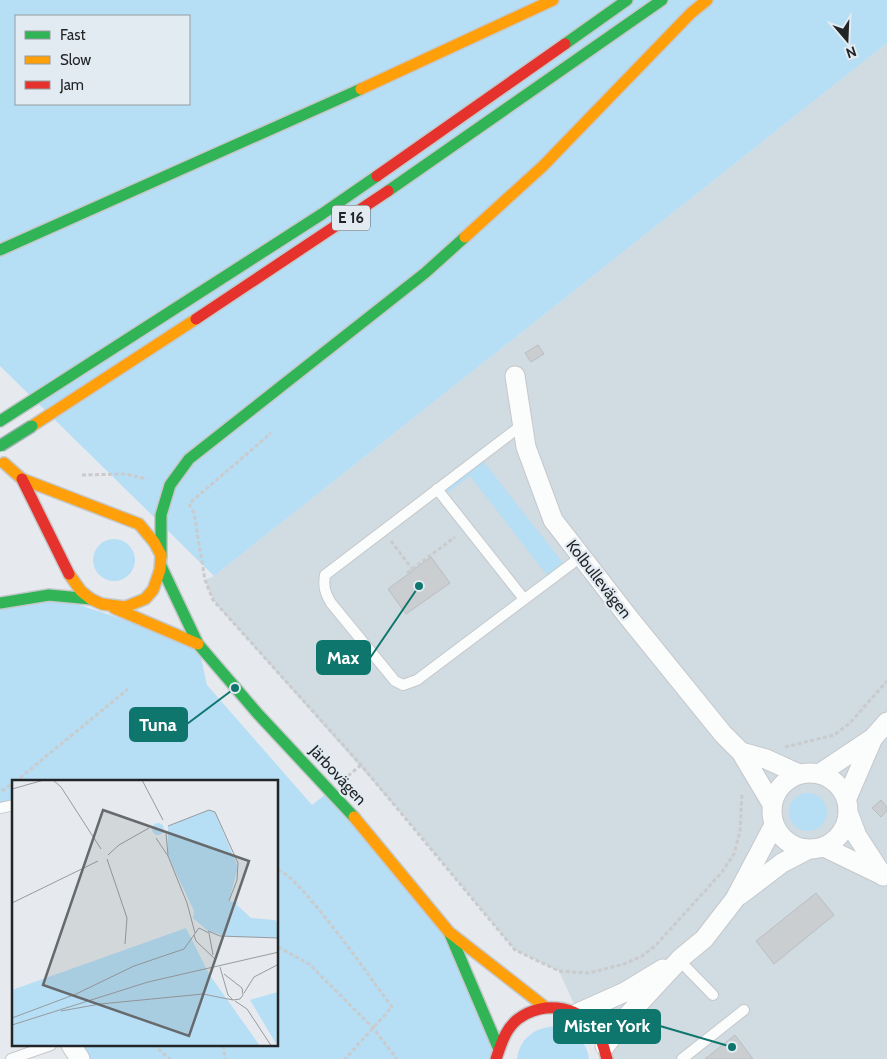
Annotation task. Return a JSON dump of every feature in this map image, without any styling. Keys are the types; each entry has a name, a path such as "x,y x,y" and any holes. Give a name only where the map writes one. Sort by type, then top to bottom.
{"main road":[{"path":"0,250 277,128 553,0"},
{"name":"E 16","path":"3,420 322,214 628,0"},
{"name":"E 16","path":"0,446 334,229 662,0"},
{"path":"114,608 130,607 148,598 156,586 161,561 161,515 168,490 189,460 204,446 425,273 543,166 692,13 707,0"},
{"name":"Järbovägen","path":"4,464 22,479 139,524 151,537 198,644 258,714 357,820 449,932 545,1007"},
{"name":"Järbovägen","path":"22,479 69,573 80,590 91,599 198,644"},
{"path":"0,603 49,595 91,599"},
{"name":"Järbovägen","path":"449,932 497,1053"},
{"path":"497,1053 504,1034 517,1018 531,1010 545,1007 564,1008 578,1013 590,1022 606,1053"}],"street":[{"name":"Kolbullevägen","path":"515,376 526,447 553,520 723,734 741,752"},
{"path":"819,774 873,738 887,722"},
{"path":"735,899 782,863 841,834 848,807 873,738"},
{"path":"741,752 772,804 774,825 787,842 815,848 885,877"},
{"path":"741,752 766,759 799,774 819,774 836,782 848,807 857,836 885,877"},
{"path":"772,804 781,785 799,774"},
{"path":"606,1053 629,1014 680,959 704,939 735,899 774,825"},
{"path":"578,1013 625,992 680,959"},
{"path":"72,1046 80,1059"}],"lane":[{"path":"522,425 325,575 324,584 330,603 395,681 403,685 417,680 582,556"},
{"path":"437,489 524,598"},
{"path":"680,959 713,995"},
{"path":"682,1059 744,1010"},
{"path":"12,1059 48,1046"}],"path":[{"path":"189,504 195,496 271,433"},
{"path":"74,476 125,474 155,481 189,504 194,514 205,580 213,600 348,750 515,950 560,971 589,973 624,964 642,956 656,945 715,879 734,854 740,831 742,786 754,774"},
{"path":"407,573 468,528"},
{"path":"382,531 413,569"},
{"path":"431,555 435,560"},
{"path":"766,759 780,748 834,735 850,723 887,681"},
{"path":"16,780 128,689"},
{"path":"0,793 12,784"},
{"path":"279,872 298,887 320,913 392,1007 345,1059"},
{"path":"279,948 309,964 373,1028 397,1059"},
{"path":"154,1046 170,1059"},
{"path":"223,1046 225,1059"}],"shaded area":[{"path":"0,0 887,0 887,43 214,576 0,366"},
{"path":"887,43 887,1059 607,1059 578,1013 559,971 515,950 402,814 213,600 205,580 214,576"},
{"path":"480,457 566,567 550,579 470,476 443,496 437,489"},
{"path":"118,539 126,542 132,548 135,560 132,572 126,578 110,581 102,578 96,572 93,556 96,548 102,542"},
{"path":"49,595 198,644 207,685 312,805 330,791 449,932 496,1059 80,1059 72,1046 279,1046 279,780 12,780 12,805 0,808 0,603"},
{"path":"808,793 821,799 827,812 821,825 808,831 795,825 789,812 795,799"},
{"path":"555,1026 567,1030 578,1037 588,1052 589,1059 517,1059 521,1045 529,1035 541,1029"}],"building":[{"path":"538,345 544,354 531,362 525,353"},
{"path":"431,557 450,583 406,614 388,589"},
{"path":"881,800 887,807 887,811 881,817 872,808"},
{"path":"816,893 834,915 774,964 756,941"},
{"path":"735,1035 753,1059 705,1059"}],"traffic: fast":[{"path":"565,44 627,0"},
{"path":"388,191 662,0"},
{"path":"0,250 361,89"},
{"path":"0,421 322,214 377,176"},
{"path":"161,556 161,515 170,485 189,459 425,273 465,237"},
{"path":"0,446 32,426"},
{"path":"161,566 198,644 258,714 354,817"},
{"path":"0,603 49,595 91,599"},
{"path":"450,934 498,1047"}],"traffic: slow":[{"path":"361,89 553,0"},
{"path":"465,237 543,166 691,13 707,0"},
{"path":"32,426 196,319"},
{"path":"4,463 22,479 139,524 154,542 161,555 160,570 153,590 145,599 125,607 102,604 91,599 81,591 69,574"},
{"path":"114,608 198,644"},
{"path":"354,817 449,932 545,1007"}],"traffic: jam":[{"path":"377,176 565,44"},
{"path":"196,319 388,191"},
{"path":"22,479 69,574"},
{"path":"496,1059 504,1038 518,1019 528,1013 551,1008 574,1012 585,1018 600,1037 607,1059"}],"place":[{"name":"Max","path":"419,586"},
{"name":"Tuna","path":"235,688"},
{"name":"Mister York","path":"732,1047"}]}
